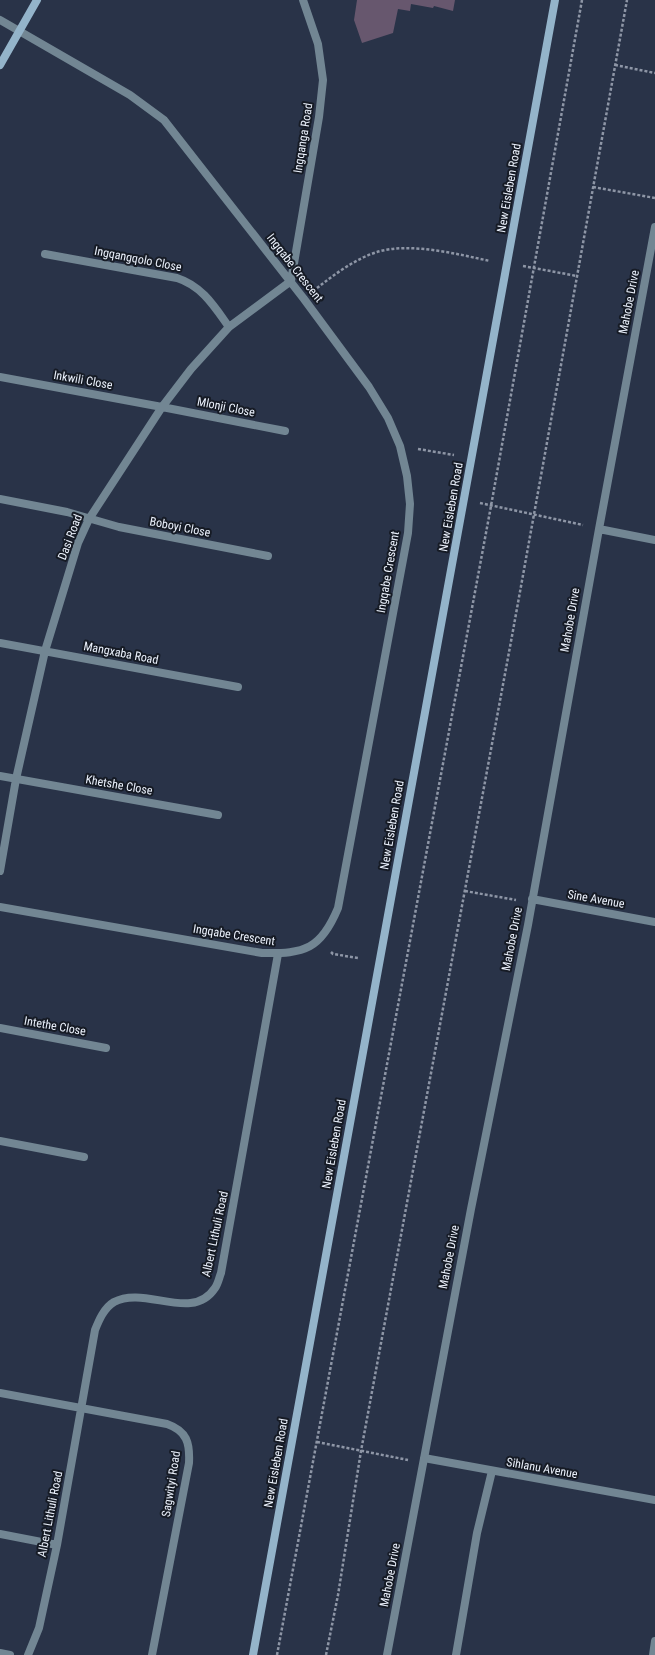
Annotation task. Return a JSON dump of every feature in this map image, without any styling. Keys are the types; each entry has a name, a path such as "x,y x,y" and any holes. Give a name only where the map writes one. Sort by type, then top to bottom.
{"main road":[{"path":"0,65 37,0"},
{"name":"New Eisleben Road","path":"253,1655 555,0"}],"street":[{"name":"Ingqanga Road","path":"291,281 319,117 323,80 318,44 303,0"},
{"name":"Ingqabe Crescent","path":"0,20 130,95 164,120 291,281 368,387 388,418 400,446 407,476 410,504 408,532 338,908 330,926 321,939 310,947 294,952 278,954 262,953 0,907"},
{"name":"Mahobe Drive","path":"387,1655 469,1217 532,899 655,226"},
{"name":"Ingqangqolo Close","path":"45,254 177,278 186,281 206,294 229,327"},
{"name":"Dasi Road","path":"0,871 16,779 45,651 78,543 89,519 162,407 192,369 229,327 291,281"},
{"name":"Inkwili Close","path":"0,378 162,407"},
{"name":"Mlonji Close","path":"162,407 285,431"},
{"name":"Boboyi Close","path":"0,499 67,512 119,527 268,556"},
{"path":"599,529 655,540"},
{"name":"Mangxaba Road","path":"0,643 238,687"},
{"name":"Khetshe Close","path":"0,776 218,815"},
{"name":"Sine Avenue","path":"532,899 655,922"},
{"name":"Albert Lithuli Road","path":"28,1655 40,1628 57,1544 95,1330 102,1314 114,1302 130,1297 150,1298 183,1304 195,1303 206,1297 215,1288 221,1273 278,954"},
{"name":"Intethe Close","path":"0,1028 106,1048"},
{"path":"0,1141 84,1157"},
{"name":"Sagwityi Road","path":"0,1393 82,1407 167,1424 177,1428 186,1437 190,1454 188,1470 152,1655"},
{"name":"Sihlanu Avenue","path":"424,1458 655,1500"},
{"path":"456,1655 477,1533 492,1471"},
{"path":"0,1534 57,1544"},
{"path":"653,1655 655,1641"},
{"path":"0,1653 10,1655"}],"path":[{"path":"277,1655 491,506 582,0"},
{"path":"326,1655 338,1595 361,1451 534,515 627,0"},
{"path":"615,65 655,73"},
{"path":"594,187 655,198"},
{"path":"304,299 344,268 377,252 408,248 577,276"},
{"path":"400,446 472,458"},
{"path":"464,500 599,529"},
{"path":"465,891 514,900"},
{"path":"321,939 333,954 358,958"},
{"path":"317,1442 409,1460"}],"shaded area":[{"path":"357,0 455,0 453,11 434,6 433,8 411,4 410,11 398,9 393,33 362,43 354,20"}]}
